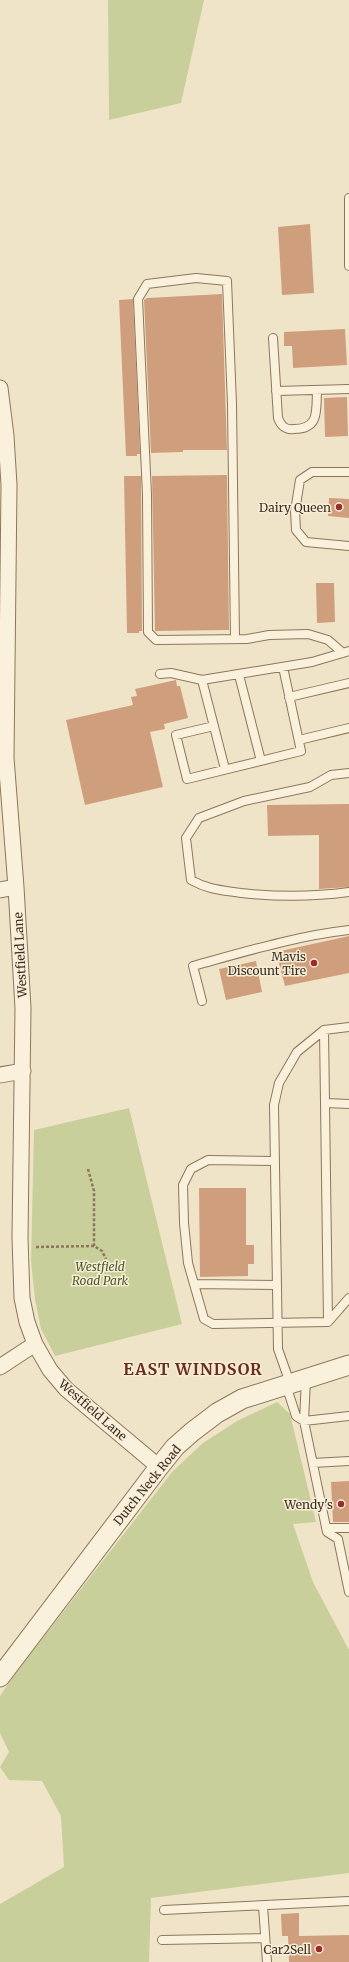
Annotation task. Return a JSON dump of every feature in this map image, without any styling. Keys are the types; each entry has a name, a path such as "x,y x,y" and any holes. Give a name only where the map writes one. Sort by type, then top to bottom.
{"street":[{"name":"Westfield Lane","path":"0,388 6,436 9,485 3,749 16,888 23,1008 20,1238 21,1288 27,1322 35,1344 50,1370 66,1389 159,1467"},
{"path":"0,890 16,888"},
{"path":"0,1075 23,1071"},
{"path":"0,1367 35,1344"},
{"name":"Dutch Neck Road","path":"3,1671 159,1467 176,1447 192,1432 216,1414 242,1399 349,1365"}],"lane":[{"path":"349,198 349,266"},
{"path":"235,638 229,294 227,281 196,278 147,284 138,299 147,495 148,632 156,640 235,638 308,634 328,640 346,652"},
{"path":"273,338 278,418 281,425 288,430 311,426 315,417 317,390"},
{"path":"276,391 349,389"},
{"path":"349,472 312,472 300,480 295,511 296,530 306,542 349,546"},
{"path":"160,674 171,672 202,680 312,662 346,652"},
{"path":"214,726 176,735 187,779 301,752 283,667"},
{"path":"239,675 261,761"},
{"path":"202,680 225,770"},
{"path":"289,697 349,683"},
{"path":"299,740 349,728"},
{"path":"349,773 331,775 310,787 244,801 199,818 186,838 191,880 206,888 278,897 320,896 349,892"},
{"path":"202,1001 193,966 260,948 331,932 349,930"},
{"path":"349,1027 324,1030 297,1052 279,1083 274,1105 278,1349 294,1382 304,1421 327,1532 338,1539 349,1592"},
{"path":"324,1030 328,1322"},
{"path":"326,1103 349,1104"},
{"path":"274,1161 208,1160 191,1169 183,1185 184,1223 188,1263 204,1319 213,1324 328,1322 349,1298"},
{"path":"194,1284 277,1285"},
{"path":"294,1382 296,1416 304,1421 349,1416"},
{"path":"313,1463 349,1461"},
{"path":"326,1528 349,1528"},
{"path":"164,1910 349,1901"},
{"path":"263,1906 267,1962"},
{"path":"162,1940 265,1938"}],"path":[{"path":"88,1169 94,1191 94,1246"},
{"path":"36,1247 94,1246 102,1251 106,1259"}],"green space":[{"path":"108,0 204,0 181,103 109,120"},
{"name":"Westfield Road Park","path":"129,1108 182,1324 55,1356 41,1329 35,1299 31,1261 34,1130"},
{"path":"277,1402 290,1414 316,1522 293,1524 313,1582 349,1650 349,1873 151,1898 149,1962 0,1962 0,1904 64,1867 61,1816 42,1781 9,1780 0,1767 9,1752 0,1733 0,1696 17,1671 172,1472 203,1443 237,1421"}],"building":[{"path":"310,224 314,293 282,295 278,227"},
{"path":"222,294 227,450 183,450 183,452 151,453 144,300 147,298"},
{"path":"133,299 140,454 137,454 137,456 126,456 119,300"},
{"path":"345,329 347,365 293,368 292,346 284,346 284,332"},
{"path":"347,397 348,436 325,437 324,398"},
{"path":"227,475 229,630 155,631 152,476"},
{"path":"124,476 141,476 142,631 139,631 139,633 127,633"},
{"name":"Dairy Queen","path":"329,498 349,499 349,518 328,516"},
{"path":"316,583 334,583 335,622 317,623"},
{"path":"176,680 177,686 180,686 188,718 164,724 165,729 150,732 163,787 85,805 66,720 133,705 131,697 137,696 135,689"},
{"path":"349,804 349,887 319,889 319,835 268,836 267,805"},
{"name":"Mavis Discount Tire","path":"349,936 349,973 285,986 276,952"},
{"path":"256,961 262,992 226,1000 219,969"},
{"path":"199,1188 246,1188 246,1245 254,1245 254,1264 248,1264 248,1276 200,1277"},
{"name":"Wendy's","path":"349,1481 349,1522 333,1522 331,1482"},
{"name":"Car2Sell","path":"299,1913 299,1936 349,1935 349,1962 289,1962 288,1936 282,1936 281,1914"}],"place":[{"name":"Dairy Queen","path":"339,507"},
{"name":"Mavis Discount Tire","path":"314,963"},
{"name":"Wendy's","path":"341,1504"},
{"name":"Car2Sell","path":"319,1949"}],"district":[{"name":"EAST WINDSOR","path":"193,1369"}]}
